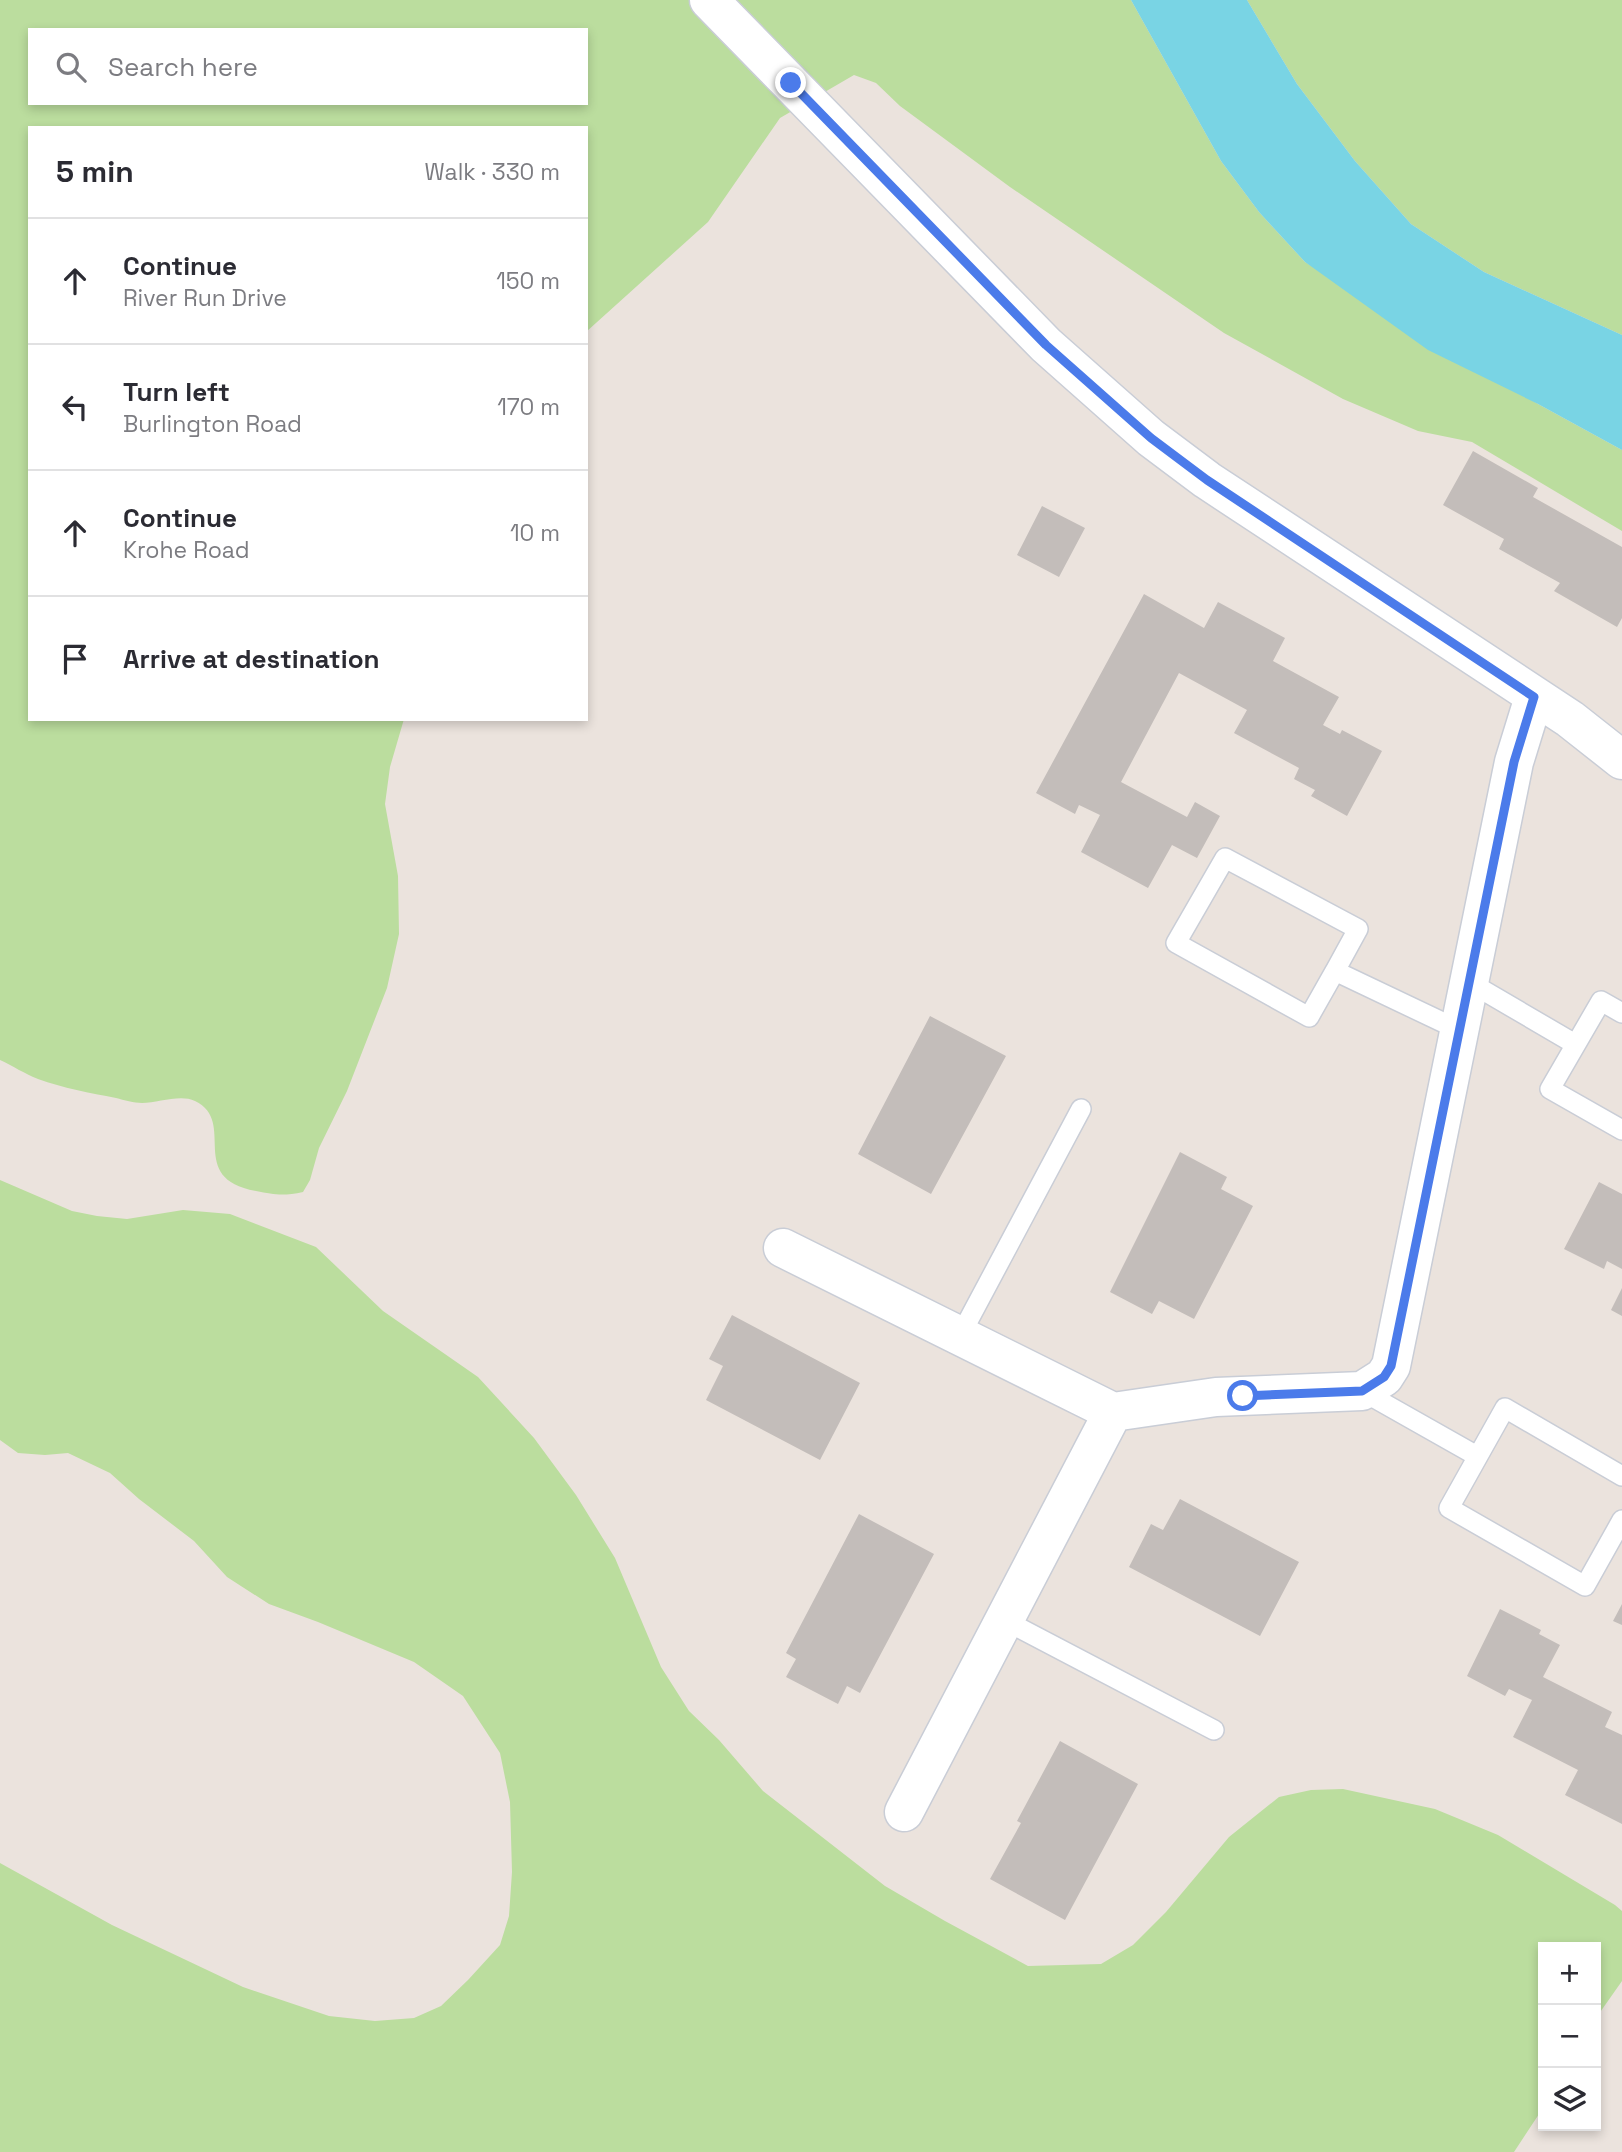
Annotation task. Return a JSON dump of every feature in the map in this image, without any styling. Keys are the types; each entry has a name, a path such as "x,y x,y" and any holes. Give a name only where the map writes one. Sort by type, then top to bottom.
{"street":[{"path":"709,0 1046,345 1151,438 1207,480 1570,719 1622,760"},
{"path":"783,1248 1113,1412 1216,1396 1362,1391 1384,1377 1391,1366 1514,762 1534,697"},
{"path":"904,1812 1113,1412"}],"lane":[{"path":"1225,858 1358,929 1335,971 1309,1017 1176,943 1225,858"},
{"path":"1335,971 1459,1030"},
{"path":"1469,982 1574,1044"},
{"path":"1622,1013 1601,1001 1550,1089 1622,1130"},
{"path":"960,1336 1081,1109"},
{"path":"1362,1391 1477,1456"},
{"path":"1622,1476 1505,1408 1449,1508 1585,1586 1622,1520"},
{"path":"1004,1620 1214,1730"}],"green space":[{"path":"0,0 1131,0 1221,161 1259,212 1305,262 1538,404 1622,450 1622,531 1472,442 1418,431 1343,399 1224,333 1010,187 900,106 876,83 854,75 780,118 708,222 588,330 588,126 28,126 28,721 403,721 390,767 385,804 398,876 399,934 387,988 347,1091 319,1148 310,1180 303,1192 280,1194 256,1191 235,1184 223,1174 217,1162 213,1122 207,1110 195,1101 183,1098 142,1103 77,1090 33,1077 0,1060"},
{"path":"1247,0 1622,0 1622,335 1484,272 1411,224 1355,161 1297,84"},
{"path":"0,1180 72,1211 97,1216 127,1219 183,1210 230,1214 316,1247 383,1311 478,1377 534,1438 576,1495 615,1558 661,1667 689,1711 719,1740 763,1791 885,1886 945,1921 1028,1966 1101,1964 1133,1945 1166,1912 1229,1837 1279,1797 1311,1790 1343,1789 1435,1809 1498,1835 1615,1905 1622,1911 1622,1981 1601,2011 1601,1942 1538,1942 1538,2116 1514,2152 0,2152 0,1863 112,1925 243,1987 329,2016 375,2021 414,2018 441,2006 468,1980 500,1945 509,1916 512,1872 510,1802 500,1753 463,1696 414,1662 269,1604 227,1577 194,1541 110,1473 68,1453 18,1453 0,1440"}],"water":[{"path":"1131,0 1247,0 1297,84 1355,161 1411,224 1484,272 1622,335 1622,450 1538,404 1428,350 1305,262 1259,212 1221,161"}],"building":[{"path":"1473,451 1538,488 1533,497 1622,547 1622,618 1617,627 1554,591 1560,583 1499,549 1504,539 1443,505"},
{"path":"1042,506 1085,528 1059,577 1017,555"},
{"path":"1144,594 1204,628 1218,602 1285,638 1273,661 1339,697 1323,725 1340,734 1342,730 1382,751 1347,816 1311,796 1315,790 1294,779 1299,768 1234,733 1247,710 1179,673 1121,782 1187,817 1195,802 1220,816 1197,858 1172,845 1148,888 1081,852 1100,815 1079,805 1075,814 1036,793"},
{"path":"930,1016 1006,1056 931,1194 858,1154"},
{"path":"1180,1152 1227,1177 1221,1189 1253,1206 1194,1319 1159,1301 1152,1314 1110,1292"},
{"path":"1599,1182 1622,1194 1622,1269 1607,1261 1604,1269 1564,1249"},
{"path":"1622,1288 1622,1316 1611,1310"},
{"path":"732,1315 860,1383 820,1460 706,1400 723,1366 709,1359"},
{"path":"1180,1499 1299,1562 1260,1636 1129,1567 1151,1524 1163,1530"},
{"path":"859,1514 934,1554 860,1693 847,1686 838,1704 786,1677 796,1659 786,1653"},
{"path":"1622,1604 1622,1625 1613,1621"},
{"path":"1500,1609 1541,1630 1539,1634 1560,1645 1543,1677 1612,1712 1605,1727 1622,1735 1622,1824 1565,1795 1578,1770 1513,1737 1532,1700 1509,1689 1505,1696 1467,1676"},
{"path":"1060,1741 1138,1784 1065,1920 990,1879 1021,1823 1017,1821"}],"route":[{"path":"791,83 1046,345 1151,438 1207,480 1534,697 1514,762 1391,1366 1384,1377 1362,1391 1243,1396"}]}
